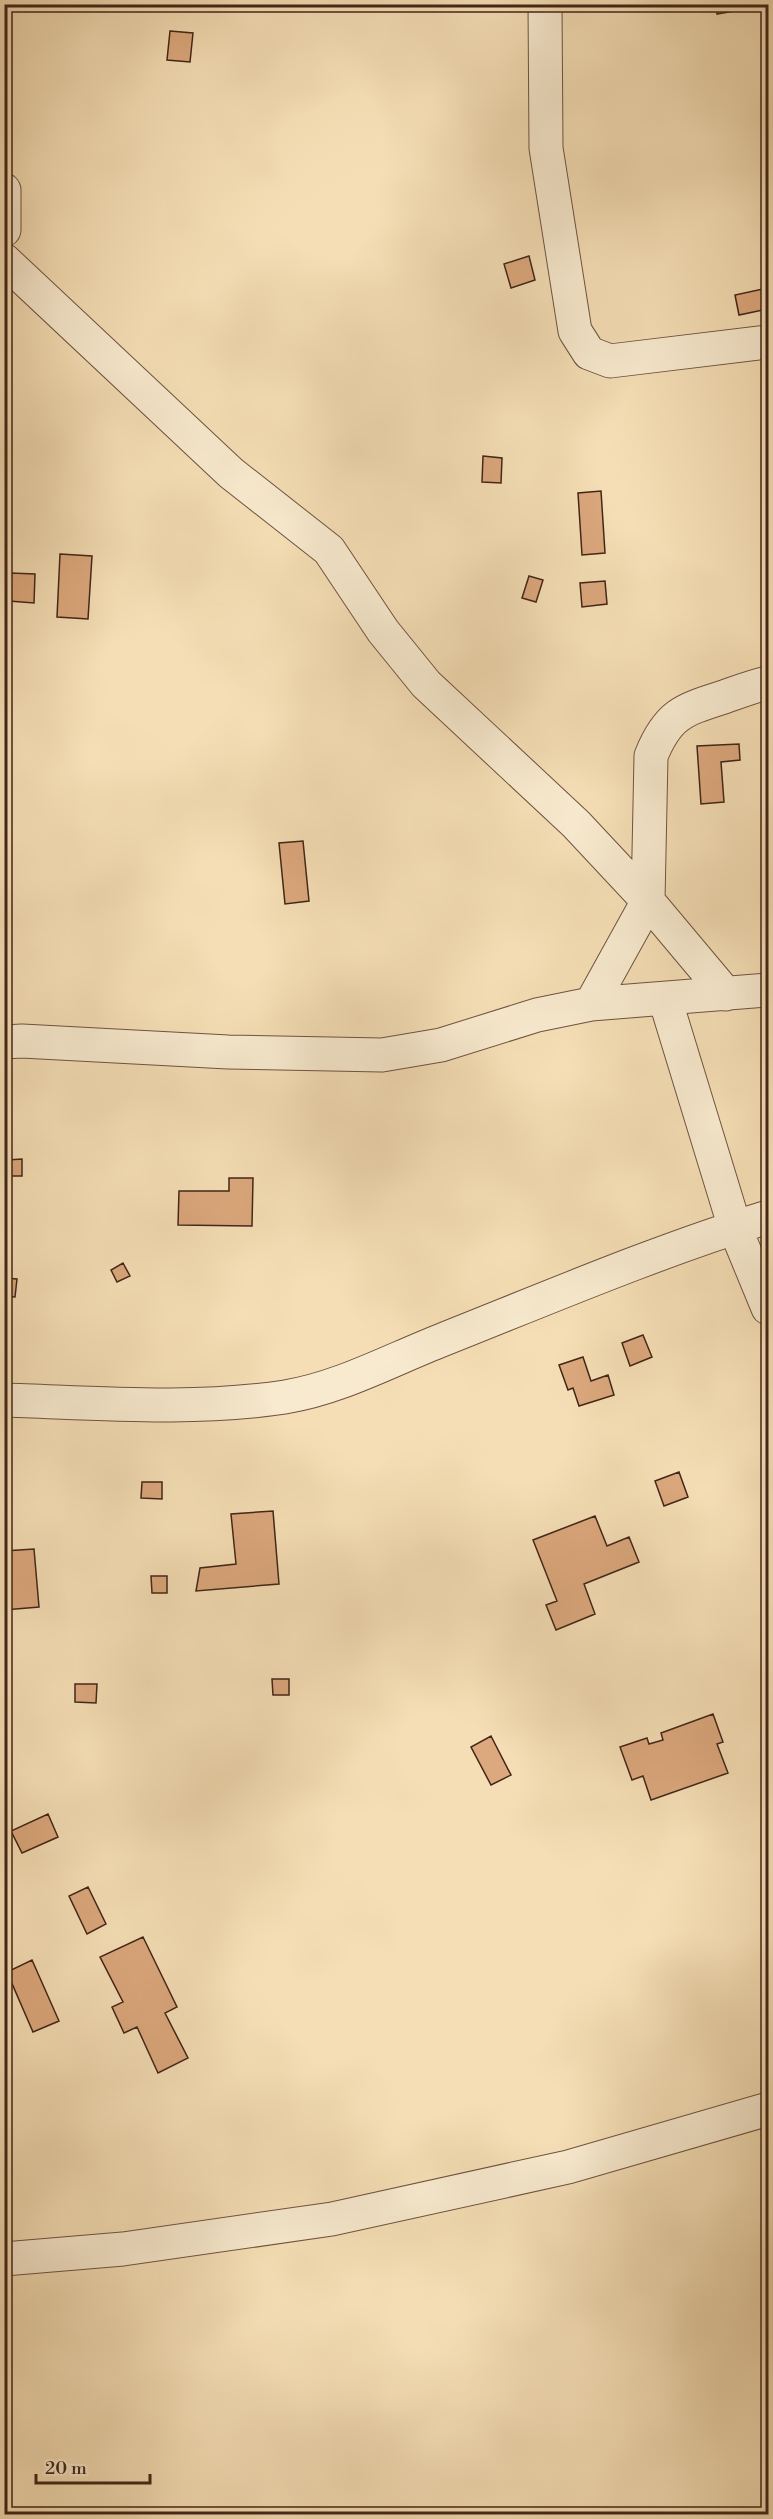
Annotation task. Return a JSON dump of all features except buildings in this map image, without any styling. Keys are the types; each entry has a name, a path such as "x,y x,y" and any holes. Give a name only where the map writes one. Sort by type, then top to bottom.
{"street":[{"path":"545,4 546,148 575,331 589,353 610,361 768,342"},
{"path":"4,190 4,230"},
{"path":"4,260 231,474 329,550 383,631 426,684 576,824 648,901 726,994"},
{"path":"591,1004 648,901 651,756 659,736 670,722 686,709 768,683"},
{"path":"4,1042 22,1041 228,1052 382,1055 441,1045 537,1015 591,1004 768,990"},
{"path":"665,999 735,1228 768,1308"},
{"path":"4,1400 176,1406 286,1397 346,1381 532,1304 768,1217"},
{"path":"4,2259 123,2249 332,2218 568,2167 768,2109"}]}
